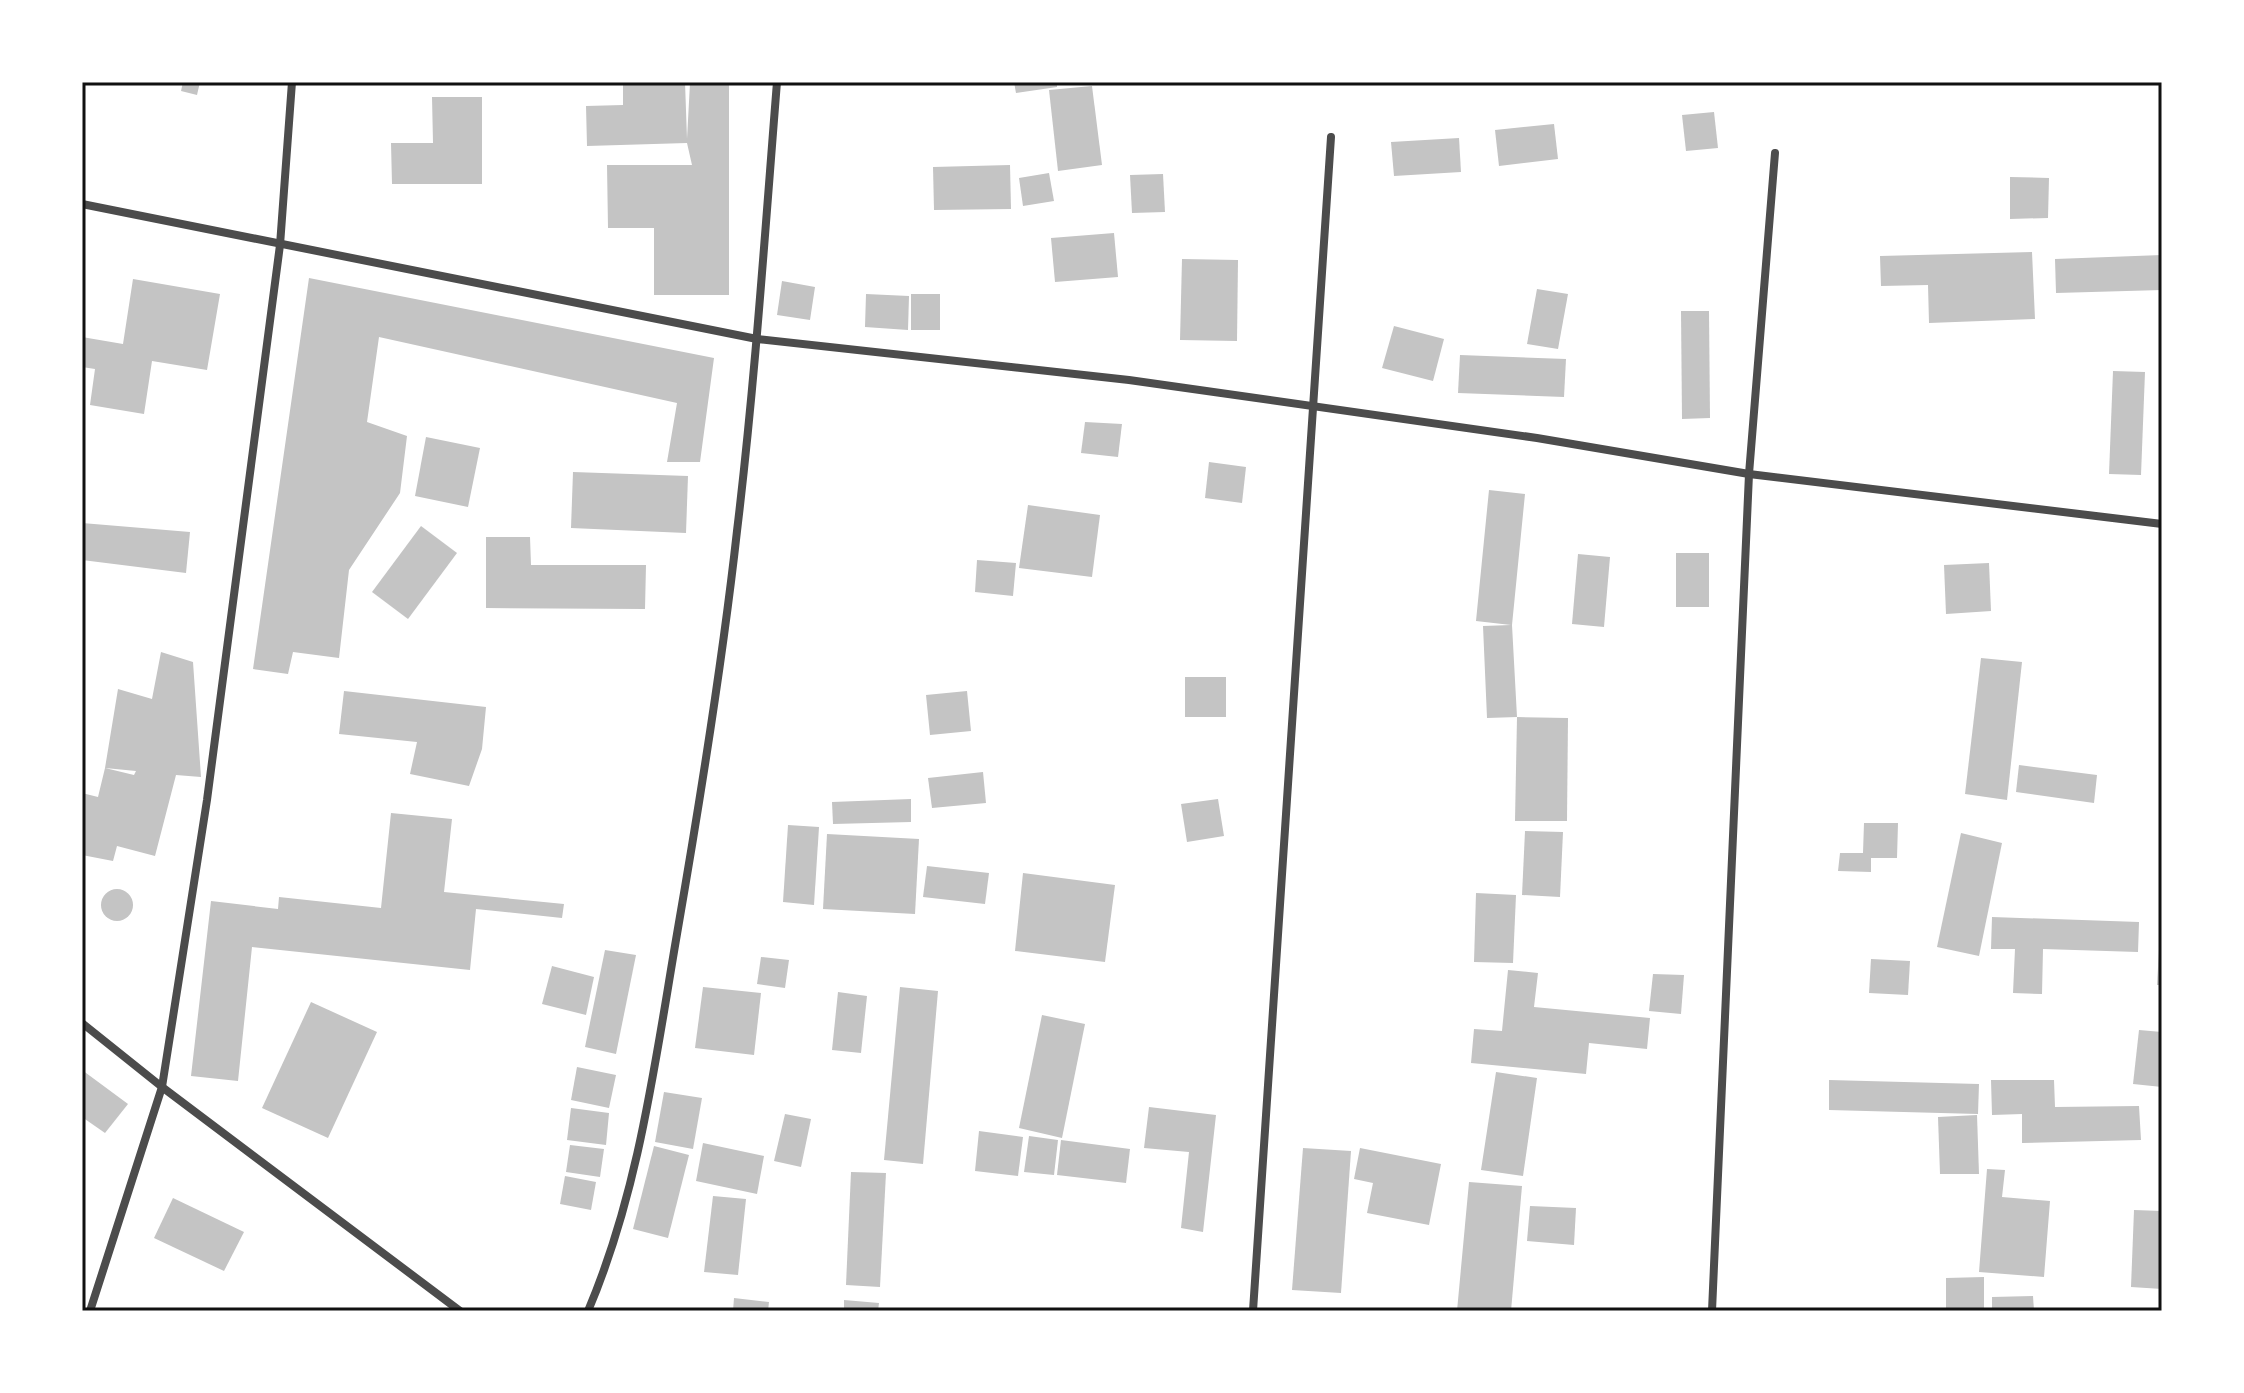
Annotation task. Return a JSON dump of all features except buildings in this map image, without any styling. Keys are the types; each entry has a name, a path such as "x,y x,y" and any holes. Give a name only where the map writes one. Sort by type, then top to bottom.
{"street":[{"path":"90,1311 162,1087 207,800 280,245 292,82"},
{"path":"588,1311 619,1228 637,1161 695,831 737,533 757,339 777,82"},
{"path":"1253,1311 1331,137"},
{"path":"1712,1311 1749,474 1775,153"},
{"path":"82,204 757,339 1129,380 1314,405 1749,474 2162,524"},
{"path":"82,1023 162,1087 460,1311"}]}
